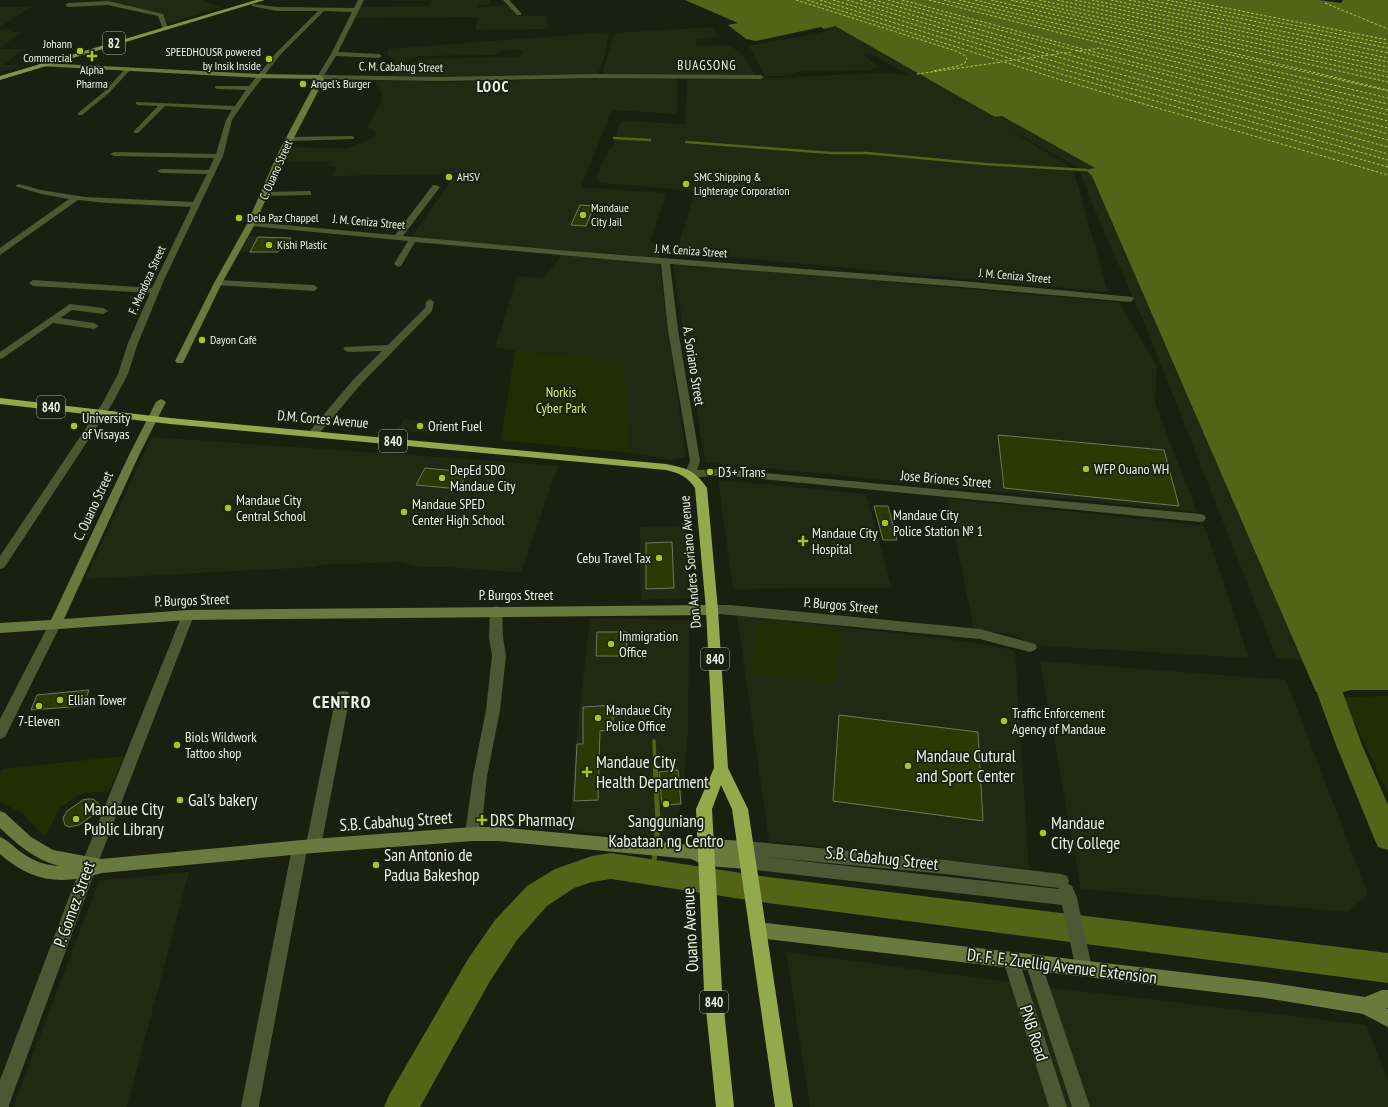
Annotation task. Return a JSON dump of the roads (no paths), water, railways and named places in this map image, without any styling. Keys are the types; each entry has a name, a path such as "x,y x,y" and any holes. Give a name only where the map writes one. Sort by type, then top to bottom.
{"highway":[{"name":"D.M. Cortes Avenue","path":"0,401 313,434 638,464 672,468 690,475"},
{"name":"Don Andres Soriano Avenue","path":"690,475 697,481 701,488 712,610 720,768 740,808 747,861"},
{"name":"Don Andres Soriano Avenue","path":"703,856 704,809 720,768"},
{"name":"Ouano Avenue","path":"703,856 713,990 725,1107"},
{"name":"840","path":"747,861 784,1107"}],"main road":[{"name":"82","path":"0,77 262,0"},
{"path":"181,24 186,20 251,2 270,0"},
{"path":"63,58 72,58 251,2"}],"street":[{"path":"245,0 277,9 356,10"},
{"name":"C. Ouano Street","path":"180,361 218,283 251,224 291,136 320,80 320,77 334,54 361,0"},
{"path":"506,0 519,14"},
{"path":"68,5 108,3 161,15 165,28"},
{"name":"F. Mendoza Street","path":"0,565 102,412 123,374 133,343 197,205 210,172 219,156 229,120 259,76 278,54 322,10"},
{"path":"334,54 379,56"},
{"name":"C. M. Cabahug Street","path":"41,65 259,76 440,79 595,76 761,77"},
{"path":"80,114 107,92 127,70"},
{"path":"217,87 251,88"},
{"path":"138,103 238,108"},
{"path":"136,132 164,104"},
{"path":"291,136 340,130"},
{"path":"291,136 352,138"},
{"path":"114,154 219,156"},
{"path":"161,171 210,172"},
{"path":"19,186 40,193 65,198 197,205"},
{"path":"398,237 436,187"},
{"path":"265,194 308,193"},
{"path":"0,252 75,198"},
{"name":"J. M. Ceniza Street","path":"251,224 665,261 962,284 1130,299"},
{"path":"398,264 414,239"},
{"name":"A. Soriano Street","path":"665,261 673,330 695,461 690,475"},
{"path":"33,283 156,291"},
{"path":"218,283 314,288"},
{"path":"313,434 357,382 429,309 430,302"},
{"path":"0,356 70,307 103,311"},
{"path":"51,320 94,326"},
{"path":"348,349 391,348"},
{"name":"C. Ouano Street","path":"55,624 152,418 161,402"},
{"name":"Jose Briones Street","path":"690,475 722,472 1200,518"},
{"name":"P. Burgos Street","path":"0,628 188,615 712,610 738,611 980,634 1030,647"},
{"path":"473,834 480,776 493,710 499,656 496,637 496,611"},
{"name":"P. Gomez Street","path":"0,1105 93,867 188,615"},
{"path":"0,733 55,624"},
{"path":"250,1105 307,847 343,696"},
{"name":"S.B. Cabahug Street","path":"0,818 34,849 55,858 93,867"},
{"name":"S.B. Cabahug Street","path":"0,844 20,860 35,869 56,872 93,867 307,847 473,834 498,834 674,851 1070,906 1061,881 945,867 747,861"},
{"path":"1070,906 1083,968"},
{"name":"Dr. F. E. Zuellig Avenue Extension","path":"758,930 1265,990 1365,1006 1388,1018"},
{"name":"PNB Road","path":"1011,960 1058,1107"},
{"name":"PNB Road","path":"1033,962 1081,1107"},
{"path":"1365,1006 1386,1004"}],"waterway":[{"path":"614,138 650,140"},
{"path":"686,142 831,153 867,153 984,164 1086,170"},
{"path":"1330,693 1349,745 1388,838"},
{"path":"654,741 655,763"},
{"path":"655,762 658,823 656,846"},
{"path":"653,872 655,852"},
{"path":"401,1107 479,970 506,930 537,896 565,878 592,869 611,866 768,890 1388,968"}],"place":[{"name":"Johann Commercial","path":"80,51"},
{"name":"Alpha Pharma","path":"92,56"},
{"name":"SPEEDHOUSR powered by Insik Inside","path":"269,59"},
{"name":"Angel's Burger","path":"303,84"},
{"name":"AHSV","path":"449,177"},
{"name":"SMC Shipping & Lighterage Corporation","path":"686,184"},
{"name":"Mandaue City Jail","path":"583,215"},
{"name":"Dela Paz Chappel","path":"239,218"},
{"name":"Kishi Plastic","path":"269,245"},
{"name":"Dayon Café","path":"202,340"},
{"name":"University of Visayas","path":"74,426"},
{"name":"Orient Fuel","path":"420,426"},
{"name":"WFP Ouano WH","path":"1086,469"},
{"name":"D3+ Trans","path":"710,472"},
{"name":"DepEd SDO Mandaue City","path":"442,478"},
{"name":"Mandaue City Central School","path":"228,508"},
{"name":"Mandaue SPED Center High School","path":"404,512"},
{"name":"Mandaue City Police Station № 1","path":"885,523"},
{"name":"Mandaue City Hospital","path":"803,541"},
{"name":"Cebu Travel Tax","path":"659,558"},
{"name":"Immigration Office","path":"611,644"},
{"name":"Ellian Tower","path":"60,700"},
{"name":"7-Eleven","path":"39,706"},
{"name":"Mandaue City Police Office","path":"598,718"},
{"name":"Traffic Enforcement Agency of Mandaue","path":"1004,721"},
{"name":"Biols Wildwork Tattoo shop","path":"177,745"},
{"name":"Mandaue Cutural and Sport Center","path":"908,766"},
{"name":"Mandaue City Health Department","path":"587,772"},
{"name":"Gal's bakery","path":"180,800"},
{"name":"Sangguniang Kabataan ng Centro","path":"666,804"},
{"name":"Mandaue City Public Library","path":"76,819"},
{"name":"DRS Pharmacy","path":"482,820"},
{"name":"Mandaue City College","path":"1043,833"},
{"name":"San Antonio de Padua Bakeshop","path":"376,865"}],"district":[{"name":"BUAGSONG","path":"707,65"},
{"name":"LOOC","path":"493,87"},
{"name":"CENTRO","path":"342,702"}],"park label":[{"name":"Norkis Cyber Park","path":"561,400"}]}
